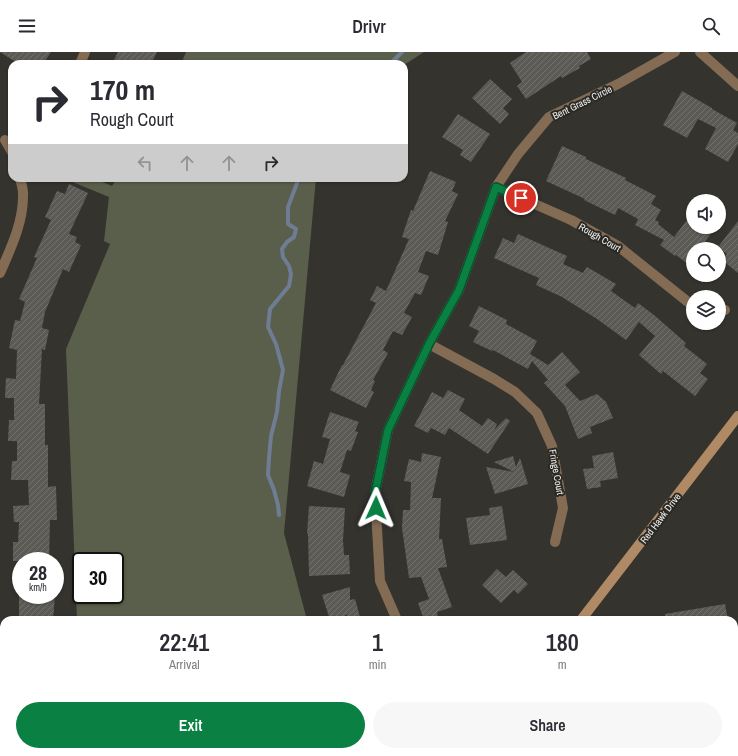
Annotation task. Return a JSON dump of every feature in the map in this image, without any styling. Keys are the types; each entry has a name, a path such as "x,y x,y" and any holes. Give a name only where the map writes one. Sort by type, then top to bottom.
{"street":[{"name":"Bent Grass Circle","path":"395,616 380,581 375,493 388,430 429,344 459,290 496,187 518,154 549,117 618,84 675,52"},
{"path":"700,52 738,86"},
{"path":"0,273 21,218 23,193 21,182"},
{"name":"Rough Court","path":"496,187 571,220 618,246 686,300"},
{"name":"Fringe Court","path":"429,344 515,392 537,413 552,446 563,508 555,542"},
{"name":"Red Hawk Drive","path":"584,616 738,416"}],"green space":[{"path":"186,52 424,52 408,62 408,60 183,60"},
{"path":"73,182 102,182 112,186 114,182 316,182 284,533 306,616 77,616 76,604 124,604 124,552 74,552 66,349 110,244 104,241 109,197"}],"building":[{"path":"0,52 51,52 46,60 13,60"},
{"path":"118,52 157,52 153,60 114,60"},
{"path":"526,52 587,52 591,59 579,66 580,68 562,78 561,76 526,99 517,86 522,82 510,63"},
{"path":"490,79 512,99 503,108 509,114 500,124 472,98"},
{"path":"682,91 737,123 733,130 738,133 738,144 728,162 705,149 716,128 698,119 687,138 663,125"},
{"path":"458,114 490,134 471,162 460,155 463,150 442,137"},
{"path":"562,146 626,178 625,180 656,196 651,204 661,210 655,220 674,237 686,221 686,234 710,235 704,242 686,242 686,262 660,245 664,240 635,225 638,219 618,208 615,215 546,181"},
{"path":"430,171 456,182 452,191 458,194 445,221 448,222 438,255 426,251 418,272 429,276 421,295 415,293 404,313 412,317 402,335 393,331 383,350 388,353 373,380 375,381 371,390 374,392 366,408 330,390 376,303 370,300 377,286 386,291 409,239 402,237 411,210 413,211"},
{"path":"69,184 88,193 69,234 77,237 75,242 81,245 69,272 63,269 45,312 42,328 49,330 45,350 42,349 39,404 45,404 45,445 48,445 48,487 56,486 57,520 50,520 49,552 13,552 13,542 18,542 19,522 14,522 13,506 29,505 28,480 11,480 12,461 17,461 17,441 8,441 9,420 14,420 14,398 5,398 6,378 16,379 17,350 9,348 15,320 20,321 25,302 19,299 37,258 34,257 51,220 45,217 57,191 65,194"},
{"path":"738,221 738,273 726,263 726,242 722,242"},
{"path":"518,234 567,256 563,264 583,273 587,267 616,284 611,291 635,308 638,303 686,343 684,346 707,364 700,373 708,379 695,396 663,371 661,374 639,355 655,336 639,322 626,340 597,319 562,297 536,285 539,278 494,258 503,238 514,243"},
{"path":"479,306 507,320 506,324 537,341 530,354 548,365 562,352 580,372 565,385 580,401 597,394 606,402 613,418 590,427 592,433 578,439 565,406 544,383 548,380 532,361 528,369 493,350 492,351 473,342 479,331 469,326"},
{"path":"448,390 465,399 459,410 482,426 488,418 497,424 494,430 506,418 510,421 488,454 449,428 445,435 431,428 428,433 414,426 432,392 443,398"},
{"path":"330,412 359,422 355,431 358,432 351,451 347,450 340,472 350,475 344,497 307,486 314,461 323,464 330,439 322,437"},
{"path":"613,452 618,478 600,481 601,487 587,489 583,469 594,468 592,456"},
{"path":"422,453 441,457 432,498 441,498 439,539 442,539 447,567 438,568 452,607 437,612 438,616 423,616 418,603 429,599 421,577 409,578 402,528 403,510 410,510 411,482 404,481 409,459 421,462"},
{"path":"513,456 516,467 520,458 528,484 495,494 486,467 514,472 494,462"},
{"path":"309,506 345,508 343,540 344,555 349,555 350,574 309,576 307,534"},
{"path":"502,506 507,540 470,545 466,518 490,515 489,508"},
{"path":"497,569 506,577 513,570 528,584 518,594 514,590 501,603 482,585"},
{"path":"350,587 350,600 355,599 360,616 329,616 322,595"},
{"path":"19,604 54,604 53,616 19,616"},
{"path":"725,604 727,616 665,616 665,614"}],"waterway":[{"path":"394,60 402,52"},
{"path":"279,515 274,490 268,475 271,436 277,412 283,370 276,344 268,327 270,309 289,286 291,274 289,266 283,257 282,249 287,242 294,237 296,229 288,224 288,207 297,182"}],"route":[{"path":"376,508 375,493 388,430 429,344 459,290 496,187 521,198"}]}
